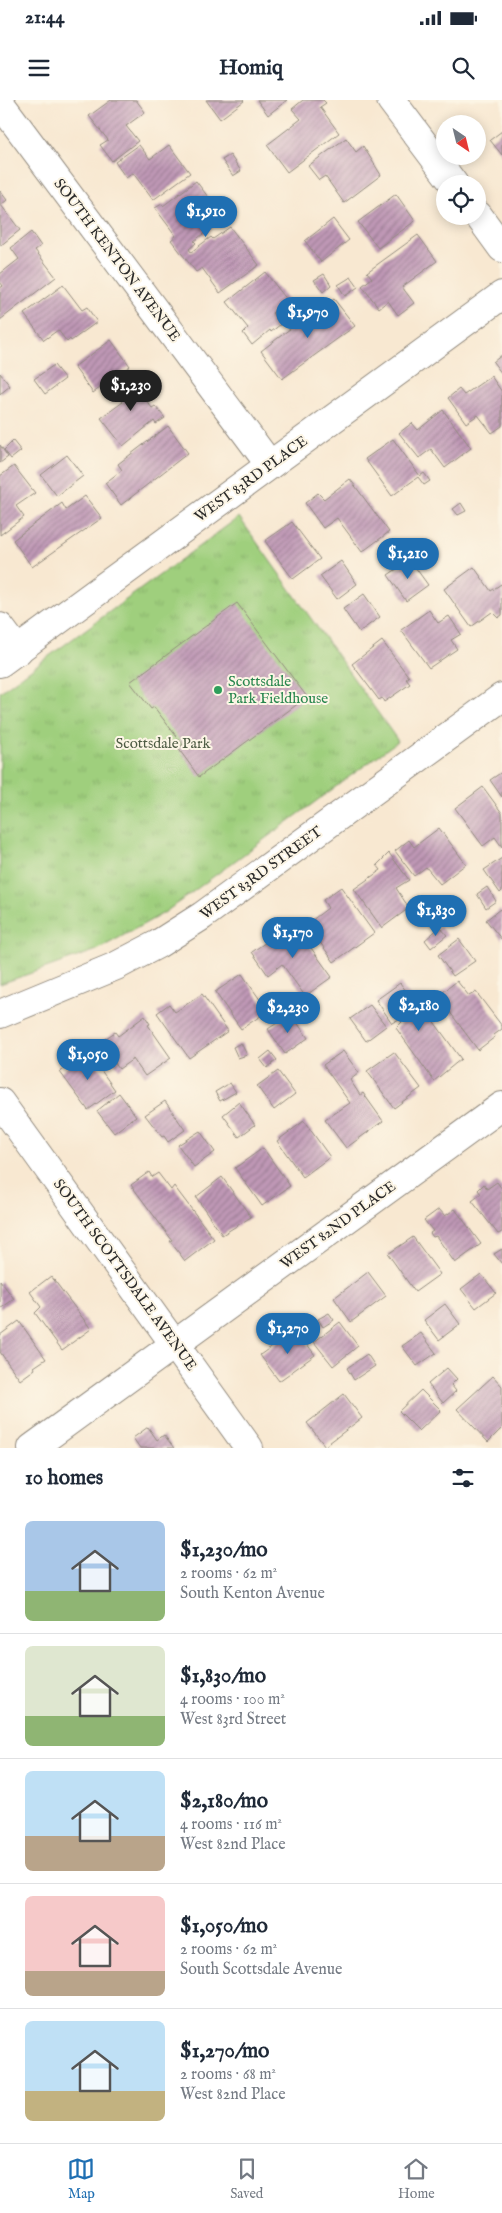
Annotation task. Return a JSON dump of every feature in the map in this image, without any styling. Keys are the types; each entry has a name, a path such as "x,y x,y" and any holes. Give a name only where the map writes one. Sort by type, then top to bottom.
{"street":[{"path":"391,100 447,175"},
{"name":"SOUTH KENTON AVENUE","path":"0,103 270,465"},
{"path":"485,225 502,248"},
{"name":"WEST 83RD PLACE","path":"9,657 502,294"},
{"path":"0,627 9,657"},
{"name":"WEST 83RD STREET","path":"0,1014 116,966 158,944 202,916 502,697"},
{"name":"SOUTH SCOTTSDALE AVENUE","path":"0,1102 249,1448"},
{"name":"WEST 82ND PLACE","path":"32,1448 502,1106"}],"green space":[{"name":"Scottsdale Park","path":"239,517 398,741 164,913 97,950 0,984 0,692"}],"building":[{"path":"111,100 136,100 145,112 126,126 138,141 112,161 100,145 108,140 89,116"},
{"path":"206,100 243,100 244,101 220,119"},
{"path":"257,100 287,100 268,115"},
{"path":"303,100 323,100 326,103 320,107 339,133 287,172 267,145 301,119 292,109"},
{"path":"502,131 502,155 490,140"},
{"path":"346,138 356,152 363,146 381,175 344,203 325,176 319,180 308,166"},
{"path":"139,145 150,159 169,145 190,173 153,200 133,173 126,178 115,162"},
{"path":"230,155 241,171 233,176 222,160"},
{"path":"196,181 224,218 194,241 196,243 189,249 191,252 211,237 213,239 230,227 259,265 220,293 202,268 196,272 171,240 176,236 155,208 162,204 163,206"},
{"path":"0,191 7,200 1,205 20,230 0,246"},
{"path":"396,194 415,221 378,248 358,222"},
{"path":"333,219 349,240 321,262 305,241"},
{"path":"31,232 41,246 35,250 56,277 0,320 0,288 3,286 0,282 0,274 19,259 11,248"},
{"path":"418,235 437,261 402,287 414,303 398,315 388,301 379,308 362,286 372,278 367,272"},
{"path":"265,272 288,301 272,313 281,324 271,332 270,330 252,345 243,333 248,328 227,302"},
{"path":"324,274 331,285 323,292 314,280"},
{"path":"351,277 358,287 345,296 338,285"},
{"path":"63,285 82,310 87,307 97,322 71,341 70,339 67,342 58,330 44,340 24,314"},
{"path":"334,299 355,326 282,379 261,351 299,322 301,325"},
{"path":"111,340 130,366 93,393 74,367"},
{"path":"502,355 502,374 493,362"},
{"path":"54,365 65,379 45,394 34,379"},
{"path":"0,373 10,386 0,394"},
{"path":"136,374 145,387 139,391 152,408 155,406 165,418 156,424 154,421 123,446 101,418 123,402 114,392"},
{"path":"491,376 502,392 502,426 492,433 478,415 466,423 448,398 459,389 464,395"},
{"path":"443,410 471,448 445,468 431,449 419,458 399,433 412,423 418,430"},
{"path":"168,426 188,453 121,505 105,483 122,470 118,464"},
{"path":"393,439 420,476 424,473 430,481 424,485 418,477 392,496 365,459"},
{"path":"13,441 21,451 11,459 4,450"},
{"path":"0,445 8,457 0,463"},
{"path":"67,455 83,476 57,496 41,475"},
{"path":"14,466 35,493 16,506 24,517 0,535 0,476"},
{"path":"350,479 389,532 362,552 337,518 323,528 305,503 318,493 324,499"},
{"path":"85,496 102,518 32,567 13,540 62,503 66,510"},
{"path":"461,503 466,511 458,515 453,509"},
{"path":"292,522 320,559 293,579 265,541"},
{"path":"425,546 432,556 425,562 417,552"},
{"path":"410,560 428,585 406,601 388,575"},
{"path":"341,561 357,584 337,599 320,576"},
{"path":"474,567 491,591 501,584 502,615 498,618 492,612 471,627 444,589"},
{"path":"364,594 380,617 359,632 343,609"},
{"name":"Scottsdale Park Fieldhouse","path":"237,603 307,697 199,777 178,748 183,745 154,707 151,709 130,682"},
{"path":"429,610 438,623 449,616 461,634 451,640 457,649 429,668 401,630"},
{"path":"382,641 409,677 406,679 410,684 384,702 382,698 379,700 352,664"},
{"path":"502,772 502,797 490,780"},
{"path":"483,787 502,813 502,847 495,837 483,846 455,808"},
{"path":"439,828 466,864 440,884 426,867 414,876 395,851 409,840 414,847"},
{"path":"389,853 409,880 396,888 409,908 382,928 354,889 381,870 377,865"},
{"path":"502,858 502,891 500,893 484,870"},
{"path":"341,887 374,933 334,962 307,924 328,908 323,900"},
{"path":"487,887 496,901 486,908 477,894"},
{"path":"500,909 502,912 502,940 486,920"},
{"path":"293,923 332,977 305,996 282,964 268,975 252,952"},
{"path":"440,927 447,935 431,948 425,940"},
{"path":"459,939 475,961 453,976 438,955"},
{"path":"242,974 268,1011 241,1029 215,992"},
{"path":"457,981 469,996 476,992 502,1026 502,1029 494,1035 495,1037 478,1050 438,996"},
{"path":"400,983 416,1004 412,1007 417,1013 424,1008 461,1059 434,1081 396,1028 402,1022 399,1019 392,1023 376,1000"},
{"path":"202,994 228,1031 189,1058 157,1013 169,1004 175,1012"},
{"path":"370,1005 386,1026 366,1041 350,1019"},
{"path":"291,1014 308,1038 285,1054 268,1029"},
{"path":"145,1016 150,1024 148,1025 171,1058 145,1076 133,1059 119,1069 100,1042 115,1032 118,1036"},
{"path":"241,1043 247,1055 238,1058 233,1047"},
{"path":"270,1051 277,1060 267,1068 260,1059"},
{"path":"343,1051 359,1073 350,1080 360,1095 363,1093 383,1121 346,1148 325,1120 350,1103 323,1065"},
{"path":"88,1052 115,1090 88,1110 60,1072"},
{"path":"394,1052 421,1088 394,1108 367,1071"},
{"path":"278,1071 295,1094 274,1110 257,1086"},
{"path":"230,1083 236,1092 220,1101 215,1092"},
{"path":"119,1093 136,1116 114,1133 97,1111"},
{"path":"165,1101 185,1130 168,1142 145,1115"},
{"path":"239,1102 255,1125 239,1137 223,1115"},
{"path":"304,1121 330,1157 303,1177 277,1141"},
{"path":"200,1131 215,1152 194,1167 178,1145"},
{"path":"263,1148 290,1186 262,1206 235,1168"},
{"path":"149,1172 152,1177 158,1173 171,1190 174,1186 214,1239 185,1261 170,1241 172,1240 131,1185"},
{"path":"222,1177 251,1217 222,1235 196,1197"},
{"path":"497,1182 502,1189 502,1232 498,1234 472,1201 481,1194 478,1190 484,1184 487,1189"},
{"path":"439,1209 445,1216 455,1209 481,1244 455,1263 436,1236 433,1237 430,1233 433,1231 424,1220"},
{"path":"413,1237 440,1274 415,1292 388,1254"},
{"path":"502,1249 502,1264 494,1254"},
{"path":"368,1272 386,1296 351,1322 334,1298"},
{"path":"481,1274 496,1293 476,1308 461,1289"},
{"path":"51,1276 91,1329 62,1350 35,1313 41,1307 30,1292"},
{"path":"0,1280 14,1299 0,1309"},
{"path":"445,1304 460,1324 439,1340 424,1320"},
{"path":"329,1313 334,1320 323,1327 318,1319"},
{"path":"19,1321 46,1359 20,1380 0,1352 0,1335"},
{"path":"340,1322 358,1346 333,1366 314,1342"},
{"path":"296,1329 315,1355 279,1381 260,1355"},
{"path":"421,1333 436,1353 417,1366 402,1346"},
{"path":"367,1354 375,1366 354,1380 347,1368"},
{"path":"447,1368 457,1379 451,1385 456,1391 443,1403 428,1384"},
{"path":"493,1376 502,1386 502,1428 488,1442 457,1409"},
{"path":"421,1390 441,1410 419,1431 399,1411"},
{"path":"344,1394 362,1418 325,1446 307,1423"},
{"path":"148,1427 157,1440 164,1435 174,1448 140,1448 133,1438"}],"place":[{"name":"Scottsdale Park Fieldhouse","path":"218,690"}]}
